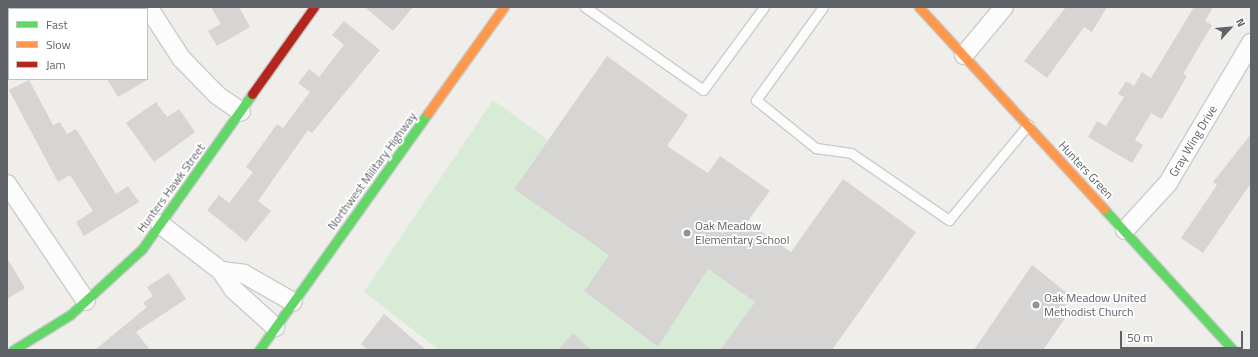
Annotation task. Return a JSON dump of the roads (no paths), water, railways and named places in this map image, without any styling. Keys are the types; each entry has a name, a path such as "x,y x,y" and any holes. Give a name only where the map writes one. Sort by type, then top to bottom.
{"street":[{"path":"148,7 181,58 217,94 241,112"},
{"name":"Hunters Hawk Street","path":"13,350 70,315 142,249 241,112 314,7"},
{"name":"Northwest Military Highway","path":"262,347 292,302 504,7"},
{"name":"Hunters Green","path":"919,7 1028,124 1233,350"},
{"path":"964,55 1004,7"},
{"name":"Gray Wing Drive","path":"1125,230 1168,183 1251,43"},
{"path":"7,184 86,301"},
{"path":"160,224 221,271 233,289 275,327"},
{"path":"221,271 244,274 292,302"}],"lane":[{"path":"585,7 703,90 764,7"},
{"path":"823,7 756,100 816,148 851,153 949,220 1028,124"},
{"path":"262,347 273,350"}],"place":[{"name":"Oak Meadow Elementary School","path":"687,233"},
{"name":"Oak Meadow United Methodist Church","path":"1036,305"}]}
